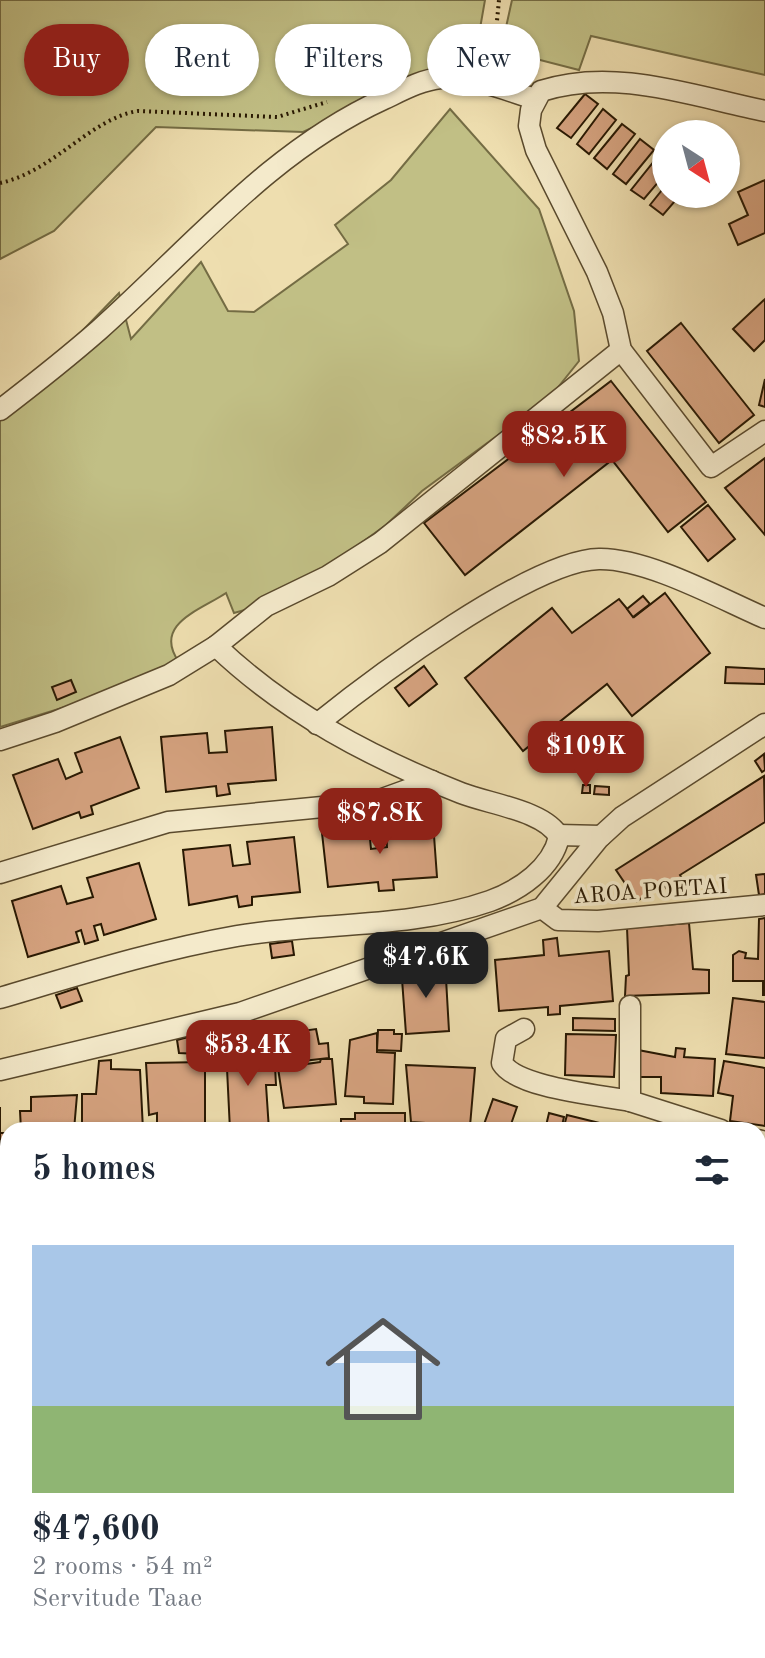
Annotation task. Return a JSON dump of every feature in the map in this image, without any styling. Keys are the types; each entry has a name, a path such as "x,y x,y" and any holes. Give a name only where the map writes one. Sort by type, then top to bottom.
{"street":[{"path":"765,111 609,79 572,81 541,91 535,99 529,126 536,150 597,272 613,313 621,350 711,467 765,431"},
{"path":"0,410 100,329 254,183 311,139 363,108 427,81"},
{"path":"525,96 535,99"},
{"path":"0,740 169,675 216,646 266,606 328,576 380,543 621,350"},
{"path":"317,724 353,695 469,617 524,583 567,564 601,558 657,571 765,618"},
{"path":"0,998 149,956 237,936 444,913 493,900 546,866 556,850 558,835 548,821 432,781 346,742 252,681 216,646"},
{"path":"0,1070 229,1016 542,908 601,836 644,801 765,724"},
{"path":"0,873 168,822 374,802 432,781"},
{"path":"558,835 601,836"},
{"name":"AROA POETAI","path":"542,908 558,920 598,921 765,905"},
{"path":"630,1006 630,1101"},
{"path":"524,1029 506,1039 502,1063 507,1071 527,1080 630,1101 696,1122"}],"path":[{"path":"495,24 499,0"},
{"path":"0,183 18,179 79,143 117,114 138,111 277,117 339,97"}],"shaded area":[{"path":"0,0 485,0 481,24 427,24 427,90 411,94 411,24 275,24 275,96 401,96 362,105 303,132 156,127 54,231 0,259"},
{"path":"512,0 765,0 765,75 591,36 579,70 540,60 540,24 507,24"},
{"path":"450,109 539,209 574,311 579,361 551,396 422,491 386,525 283,599 234,613 226,593 193,612 175,628 171,638 172,649 179,662 143,683 0,727 0,405 20,395 119,293 131,339 201,262 228,311 254,312 348,244 335,225 391,180"}],"building":[{"path":"585,94 598,104 571,138 557,128"},
{"path":"603,109 616,120 589,154 577,144"},
{"path":"622,124 635,134 607,169 594,158"},
{"path":"640,139 652,148 626,184 613,174"},
{"path":"652,164 652,190 644,199 631,190"},
{"path":"765,180 765,233 738,245 729,224 748,215 740,191"},
{"path":"654,208 669,208 663,215"},
{"path":"765,299 765,340 754,351 733,329"},
{"path":"681,323 754,415 719,443 647,351"},
{"path":"765,379 765,407 759,405"},
{"path":"611,381 706,502 668,532 612,460 465,575 424,523"},
{"path":"765,458 765,535 725,488"},
{"path":"708,505 735,539 708,561 681,527"},
{"path":"665,593 710,653 632,716 607,684 523,751 465,678 552,608 572,633 619,599 634,617"},
{"path":"643,596 650,604 633,617 627,609"},
{"path":"424,666 437,684 409,706 395,688"},
{"path":"726,667 765,669 765,684 725,683"},
{"path":"71,680 76,692 57,700 52,687"},
{"path":"272,727 276,780 228,784 230,794 217,796 216,786 166,792 161,737 207,733 209,753 227,752 225,731"},
{"path":"120,737 139,788 91,806 93,814 81,818 79,812 33,829 13,775 58,759 66,779 82,772 75,753"},
{"path":"764,754 765,770 762,772 755,761"},
{"path":"764,776 765,822 680,875 686,886 671,895 663,884 637,901 616,870"},
{"path":"583,785 590,785 590,793 582,793"},
{"path":"595,786 609,787 609,795 594,794"},
{"path":"433,822 437,877 393,880 394,890 379,891 378,882 328,887 322,833 369,829 371,849 387,847 386,826"},
{"path":"294,837 300,892 252,897 252,905 239,907 237,896 189,905 183,850 230,845 233,866 250,864 247,842"},
{"path":"139,863 156,919 104,935 101,924 94,926 98,940 85,944 81,930 76,932 79,942 28,957 12,901 61,886 67,904 93,897 87,878"},
{"path":"765,874 765,894 759,895 756,875"},
{"path":"765,918 763,995 763,981 733,981 733,955 739,951 746,953 745,958 758,959 759,919"},
{"path":"689,923 693,969 709,970 709,993 625,996 626,976 629,975 627,928"},
{"path":"557,938 559,956 609,951 613,1001 560,1006 560,1014 548,1015 548,1007 499,1011 495,960 544,955 543,940"},
{"path":"292,941 294,955 272,958 270,944"},
{"path":"445,961 449,1031 406,1034 402,979 416,978 414,967"},
{"path":"77,988 82,1001 61,1008 56,995"},
{"path":"733,998 765,1002 765,1058 726,1054"},
{"path":"573,1018 615,1019 615,1031 573,1030"},
{"path":"316,1029 319,1044 328,1043 329,1058 285,1063 281,1034"},
{"path":"378,1030 394,1030 394,1034 402,1034 401,1051 377,1050"},
{"path":"377,1033 377,1052 395,1053 393,1104 364,1103 364,1097 345,1096 350,1040"},
{"path":"199,1034 198,1054 179,1053 177,1040"},
{"path":"566,1034 616,1035 614,1077 565,1075"},
{"path":"262,1046 264,1067 275,1066 276,1085 266,1085 268,1122 230,1122 226,1048"},
{"path":"676,1048 685,1049 684,1057 715,1059 713,1096 661,1093 661,1077 638,1077 638,1050 675,1057"},
{"path":"321,1059 332,1059 336,1104 284,1108 278,1068 320,1062"},
{"path":"111,1060 111,1069 140,1070 143,1122 82,1122 82,1094 96,1094 99,1061"},
{"path":"724,1061 765,1068 765,1122 730,1121 733,1096 718,1093"},
{"path":"205,1062 205,1122 157,1122 157,1113 149,1115 146,1063"},
{"path":"406,1065 475,1068 470,1122 411,1122"},
{"path":"77,1095 75,1122 21,1122 20,1111 31,1111 31,1097"},
{"path":"493,1099 517,1107 512,1122 485,1122"},
{"path":"355,1113 405,1113 405,1122 341,1122 341,1119 355,1119"},
{"path":"549,1113 564,1117 563,1122 547,1122"},
{"path":"567,1115 595,1122 565,1122"}]}
